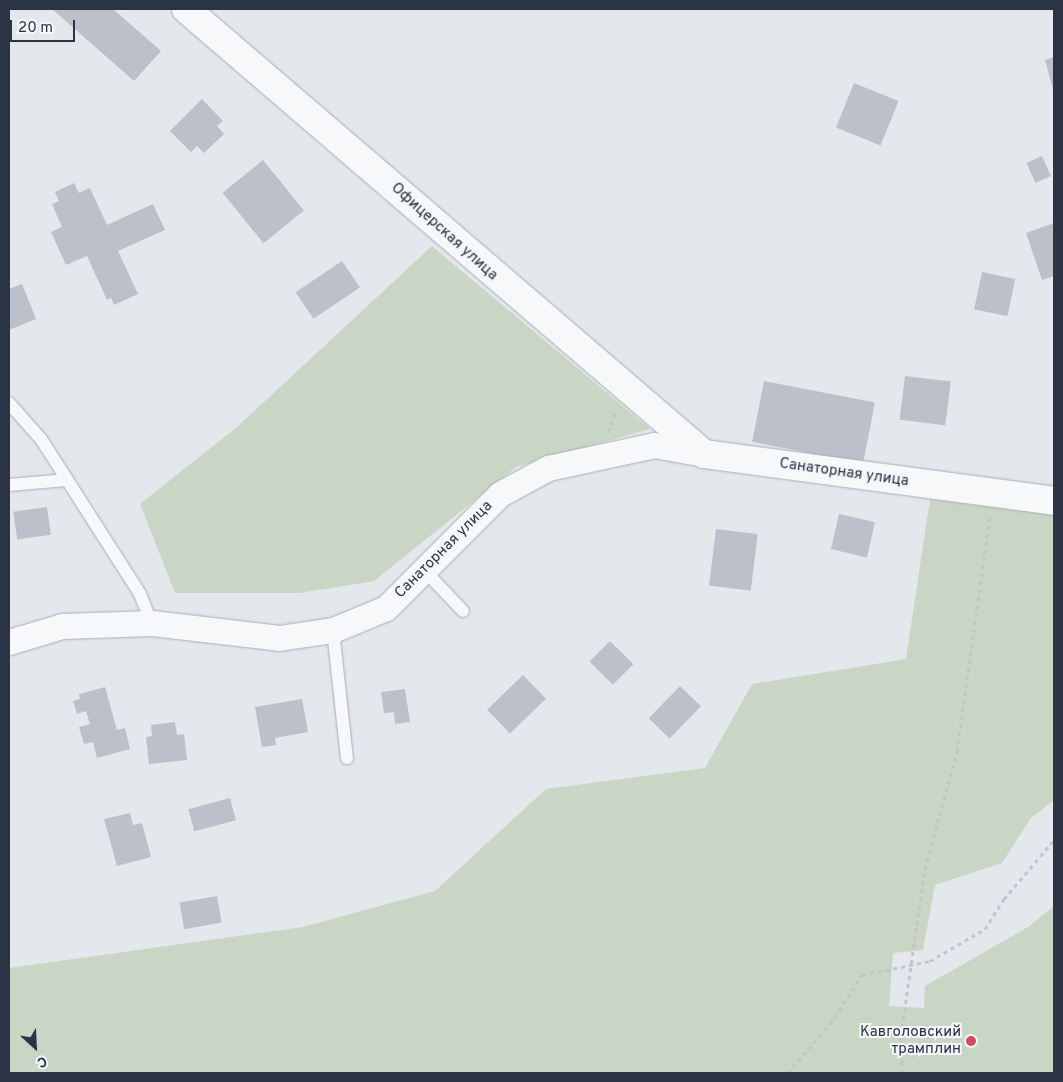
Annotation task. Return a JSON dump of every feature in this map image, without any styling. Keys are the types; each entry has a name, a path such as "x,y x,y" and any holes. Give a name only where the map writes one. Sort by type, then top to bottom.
{"street":[{"name":"Офицерская улица","path":"186,9 704,454"},
{"name":"Санаторная улица","path":"9,642 62,626 152,623 279,638 333,630 386,608 500,494 548,468 599,454 654,445 704,454 1054,502"}],"lane":[{"path":"9,403 41,439 140,594 152,623"},
{"path":"9,486 67,480"},
{"path":"423,569 463,611"},
{"path":"333,630 347,758"}],"path":[{"path":"599,454 622,385"},
{"path":"902,1073 902,1035 925,869 957,751 994,494"},
{"path":"788,1073 830,1024 862,975 911,967 985,929 1004,899 1054,840"}],"green space":[{"path":"432,246 650,429 516,467 374,581 300,593 175,593 140,504 237,427"},
{"path":"930,499 1054,515 1054,800 1031,818 1002,863 935,885 923,950 893,953 889,1006 924,1008 925,986 1028,927 1054,906 1054,1073 9,1073 9,968 303,927 435,891 546,789 705,768 752,684 906,659"}],"building":[{"path":"52,9 113,9 161,51 134,81"},
{"path":"1054,57 1054,93 1045,60"},
{"path":"854,83 899,101 881,145 836,128"},
{"path":"202,99 223,121 217,126 224,134 204,153 197,146 191,152 170,131"},
{"path":"1042,156 1051,176 1035,183 1026,163"},
{"path":"263,160 304,211 263,243 223,193"},
{"path":"74,183 79,193 90,188 107,225 153,204 165,230 118,251 138,294 114,305 111,298 107,300 87,256 66,265 51,232 62,227 52,204 59,201 55,192"},
{"path":"1054,223 1054,276 1042,280 1026,233"},
{"path":"342,261 360,288 313,319 296,292"},
{"path":"982,272 1015,279 1007,316 974,309"},
{"path":"22,284 36,319 9,330 9,289"},
{"path":"905,376 951,382 945,425 900,420"},
{"path":"764,381 875,403 863,463 752,442"},
{"path":"47,507 51,535 17,539 13,512"},
{"path":"839,514 875,522 867,557 831,549"},
{"path":"716,529 758,534 751,591 709,586"},
{"path":"610,641 633,664 613,685 589,662"},
{"path":"523,675 546,699 510,733 487,710"},
{"path":"680,686 701,706 670,739 649,718"},
{"path":"105,687 117,730 125,728 130,749 97,758 93,742 84,744 79,727 90,724 86,711 77,714 73,701 80,699 79,694"},
{"path":"405,689 410,722 395,724 394,712 384,713 381,692"},
{"path":"302,699 308,732 275,738 276,745 262,747 255,707"},
{"path":"175,722 177,735 184,734 187,760 149,764 146,737 152,736 151,725"},
{"path":"230,798 236,820 194,831 188,809"},
{"path":"130,813 133,825 142,823 151,857 117,866 104,819"},
{"path":"217,896 222,923 184,929 180,903"}],"place":[{"name":"Кавголовский трамплин","path":"971,1041"}]}
